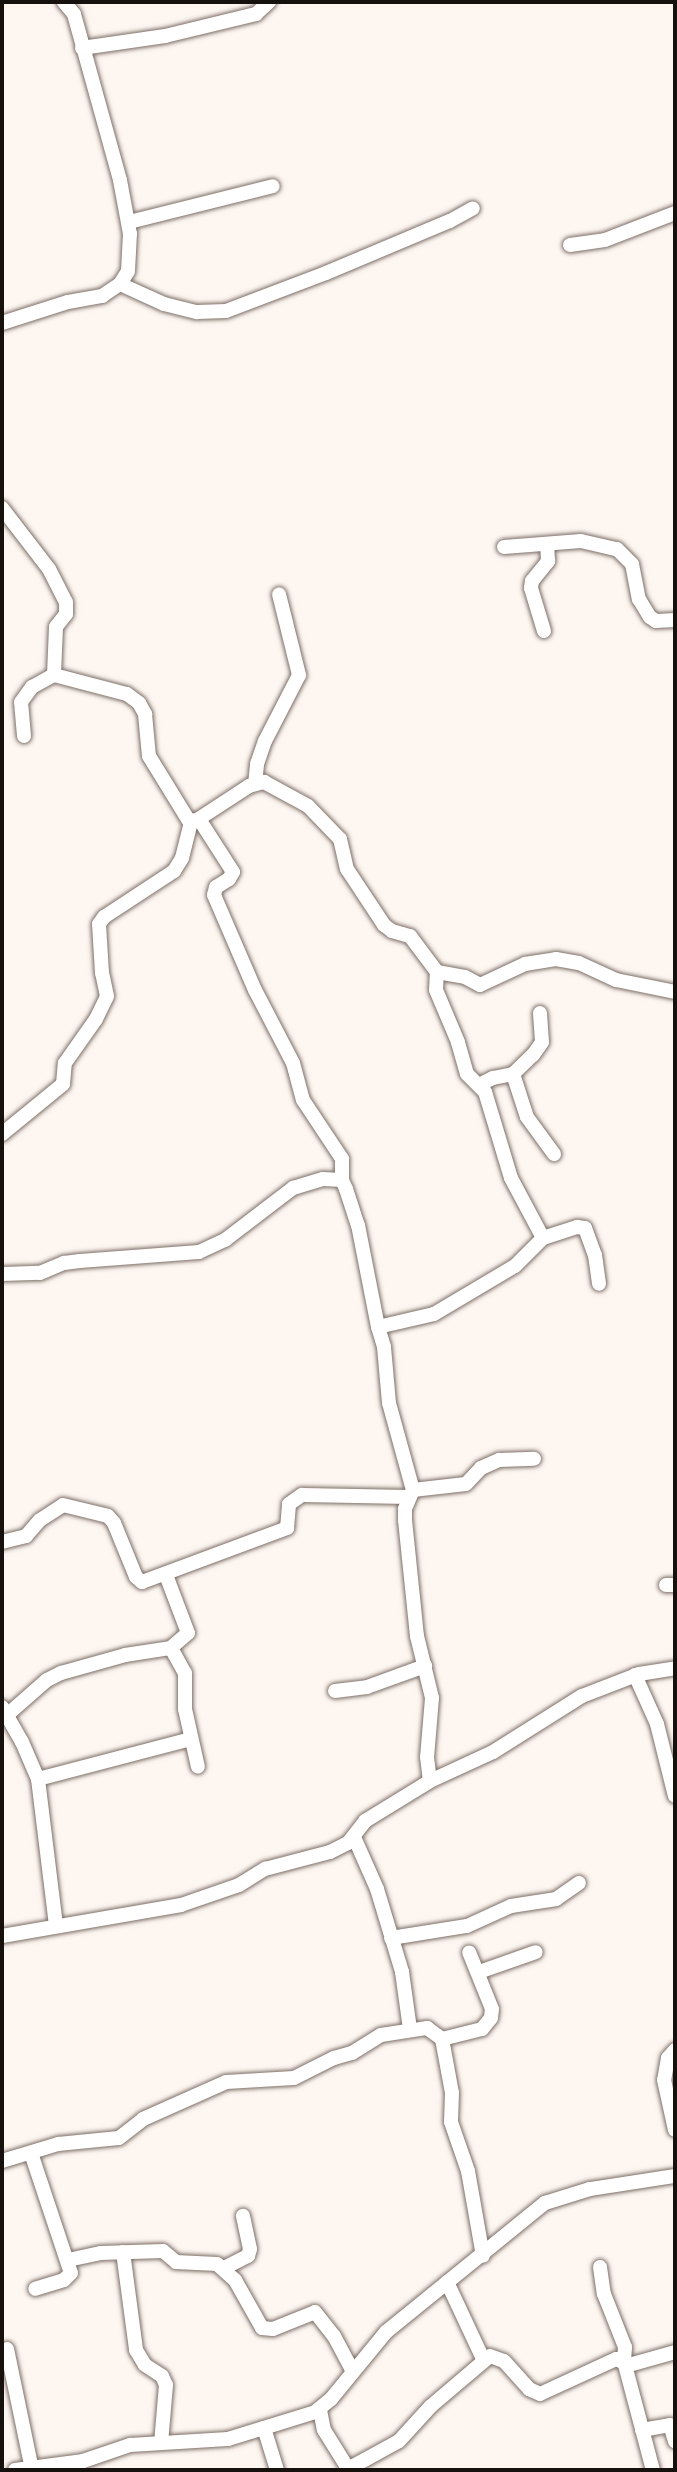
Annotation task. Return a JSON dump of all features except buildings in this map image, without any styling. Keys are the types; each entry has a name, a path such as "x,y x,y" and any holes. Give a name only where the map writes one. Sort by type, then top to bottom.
{"street":[{"path":"2,323 68,302 102,296 120,284 128,271 129,222 75,14 64,2"},
{"path":"82,48 165,36 256,14 269,2"},
{"path":"129,222 274,186"},
{"path":"120,284 164,304 197,312 226,311 338,268 450,221 473,208"},
{"path":"570,245 605,240 675,213"},
{"path":"2,508 49,569 66,602 66,614 56,628 52,668 54,675"},
{"path":"504,547 580,541 617,549 632,564 639,599 650,617 656,621 675,620"},
{"path":"544,631 531,589 532,582 548,561 547,544"},
{"path":"255,784 257,764 265,741 299,675 279,594"},
{"path":"24,736 21,702 32,687 54,675 127,694 139,703 145,715 149,756 233,872 229,879 214,890 214,895 255,990 293,1063 303,1100 342,1159 342,1180 358,1226 384,1347 389,1403 411,1493 405,1520 417,1636 432,1698 427,1756 430,1781"},
{"path":"2,1134 63,1084 65,1063 96,1019 107,996 102,973 99,924 104,917 174,871 182,858 195,820 226,799 264,782 308,806 342,842 347,869 384,925 392,931 410,936 437,972 436,990 458,1042 467,1074 485,1092 511,1178 543,1238"},
{"path":"437,972 465,977 480,985 525,964 556,959 579,964 616,980 675,992"},
{"path":"480,1085 493,1078 513,1074 526,1064 542,1042 540,1013"},
{"path":"513,1074 527,1116 554,1154"},
{"path":"2,1274 40,1273 64,1263 80,1261 199,1252 225,1240 293,1188 308,1181 342,1180"},
{"path":"378,1327 434,1314 515,1266 543,1238 577,1227 585,1228 596,1255 599,1284"},
{"path":"2,1542 26,1536 40,1520 66,1505 111,1520 138,1580 142,1582 287,1528 289,1504 302,1495 411,1493 466,1484 481,1468 499,1460 534,1459"},
{"path":"56,1926 38,1779 4,1711 61,1673 125,1655 170,1648 188,1633 166,1575"},
{"path":"170,1648 185,1673 183,1696 198,1767"},
{"path":"335,1691 367,1687 425,1666"},
{"path":"2,1936 181,1905 239,1885 265,1869 330,1852 354,1837 365,1821 430,1781 493,1752 582,1696 635,1675 675,1668"},
{"path":"635,1675 657,1724 670,1787 675,1796"},
{"path":"38,1779 191,1740"},
{"path":"354,1837 377,1889 406,1985 410,2029"},
{"path":"391,1938 467,1926 511,1906 556,1899 579,1883"},
{"path":"442,2039 488,2025 492,2009 469,1952"},
{"path":"479,1972 536,1952"},
{"path":"2,2161 70,2142 119,2138 143,2119 226,2082 294,2078 360,2050 381,2035 427,2028 442,2039 452,2093 453,2130 468,2171 483,2256"},
{"path":"675,2050 667,2058 664,2080 675,2130"},
{"path":"31,2152 71,2273 68,2278 36,2289"},
{"path":"15,2470 83,2461 130,2445 228,2439 320,2410 386,2332 483,2256 512,2227 545,2203 590,2189 675,2176"},
{"path":"224,2268 248,2256 250,2249 243,2216"},
{"path":"68,2260 123,2252 163,2251 176,2262 217,2264 235,2280 252,2314 267,2330 315,2312 334,2336 353,2371"},
{"path":"123,2252 136,2350 145,2365 162,2376 166,2385 161,2443"},
{"path":"600,2267 604,2294 625,2347 624,2363 653,2470"},
{"path":"447,2283 483,2359"},
{"path":"7,2350 32,2469"},
{"path":"320,2410 324,2430 349,2470 399,2441 431,2406 483,2359 497,2356 529,2389 540,2393 616,2359 624,2363 675,2352"},
{"path":"642,2430 667,2424 672,2428 675,2441"},
{"path":"264,2428 277,2470"}]}
